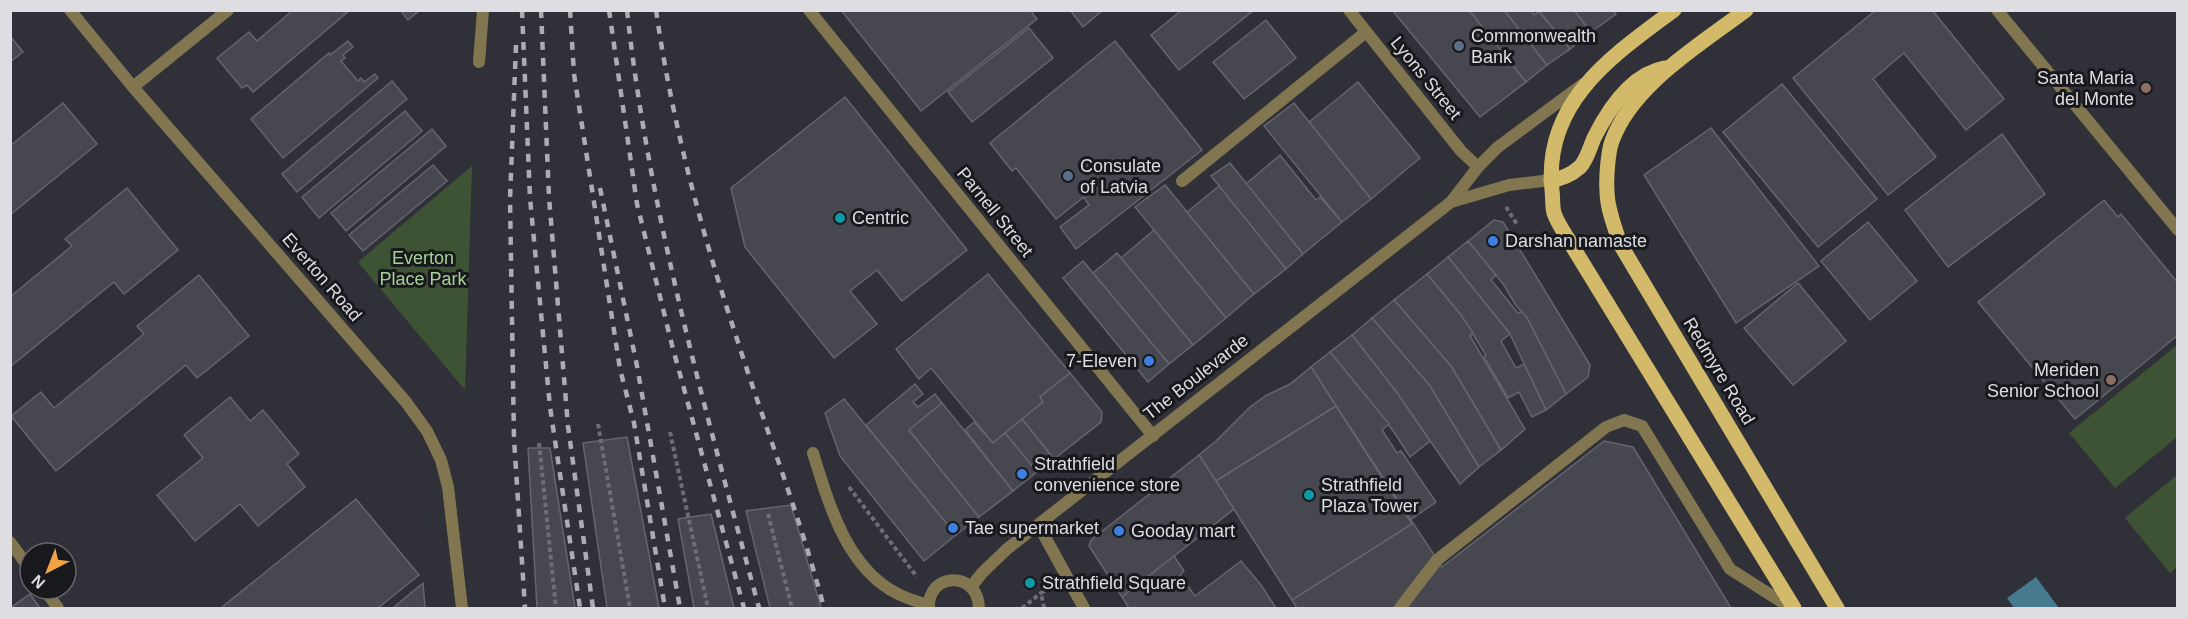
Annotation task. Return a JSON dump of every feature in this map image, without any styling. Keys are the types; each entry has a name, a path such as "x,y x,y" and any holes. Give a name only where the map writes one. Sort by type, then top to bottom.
{"main road":[{"name":"The Boulevarde","path":"1551,180 1551,161 1557,135 1565,114 1587,81 1622,48 1674,10"},
{"path":"1746,10 1671,67 1658,69 1630,87 1618,100 1595,135 1582,165 1571,174 1558,180 1551,180 1554,213 1574,249 1793,609"},
{"name":"Redmyre Road","path":"1671,67 1631,108 1611,142 1606,192 1609,212 1620,244 1838,609"}],"street":[{"name":"Everton Road","path":"70,10 133,87 406,402 427,431 441,460 448,487 462,609"},
{"path":"133,87 228,10"},
{"path":"479,62 483,10"},
{"name":"Parnell Street","path":"809,10 1153,436"},
{"name":"Lyons Street","path":"1349,10 1461,151 1478,167"},
{"path":"1997,10 2176,224"},
{"path":"1182,181 1366,32"},
{"name":"The Boulevarde","path":"971,587 992,562 1451,202 1478,167 1511,136 1587,81"},
{"name":"The Boulevarde","path":"1451,202 1509,185 1551,180"},
{"path":"1400,609 1437,560 1605,427 1624,420 1642,426 1730,569 1793,609"},
{"path":"813,453 830,506 856,557 869,573 897,594 929,607 934,589 948,581 964,582 976,593 979,609"},
{"path":"1039,526 1084,609"}],"path":[{"path":"1506,207 1518,226"},
{"path":"597,424 630,609"},
{"path":"670,432 708,609"},
{"path":"539,443 556,609"},
{"path":"848,487 917,578"},
{"path":"768,514 792,609"},
{"path":"1022,609 1054,584"},
{"path":"1041,593 1044,609"}],"green space":[{"name":"Everton Place Park","path":"472,166 465,390 358,262"},
{"path":"2177,345 2177,437 2115,488 2069,433"},
{"path":"2177,475 2177,567 2170,573 2125,518"}],"water":[{"path":"2036,577 2059,608 2014,608 2007,598"}],"building":[{"path":"293,10 350,10 253,92 247,85 242,88 217,58 249,32 257,41"},
{"path":"400,10 420,10 408,20"},
{"path":"841,10 1030,10 1037,19 921,111"},
{"path":"1070,10 1103,10 1083,27"},
{"path":"1182,10 1254,10 1179,70 1151,35"},
{"name":"Commonwealth Bank","path":"1392,10 1469,10 1526,82 1480,117"},
{"path":"1469,10 1504,10 1547,65 1526,82"},
{"path":"1504,10 1531,10 1534,15 1539,11 1570,49 1547,65"},
{"path":"1538,10 1574,10 1591,32 1570,49"},
{"path":"1574,10 1613,10 1616,14 1591,32"},
{"path":"1876,10 1932,10 2004,99 1966,130 1904,53 1873,79 1936,157 1888,195 1793,78"},
{"path":"1266,20 1296,58 1244,99 1213,62"},
{"path":"1029,28 1053,58 972,122 948,92"},
{"path":"10,36 23,52 10,62"},
{"path":"348,41 353,47 343,55 345,58 341,61 358,81 361,78 364,82 375,74 378,78 283,158 251,119 329,53 330,55"},
{"path":"1115,41 1202,150 1076,249 1060,227 1089,205 1084,197 1056,219 1016,168 1012,171 990,143"},
{"path":"392,81 407,99 297,192 282,174"},
{"path":"1358,82 1420,158 1371,199 1309,122"},
{"path":"1782,84 1877,199 1818,247 1723,132"},
{"name":"Centric","path":"845,97 967,250 902,301 877,270 850,291 877,324 834,358 745,247 731,188"},
{"path":"63,103 97,144 10,215 10,146"},
{"path":"1294,103 1371,199 1342,222 1264,126"},
{"path":"405,111 422,131 319,218 302,197"},
{"path":"1711,128 1819,266 1736,323 1644,175"},
{"path":"432,129 446,146 346,231 331,213"},
{"path":"2002,134 2045,194 1948,267 1905,210"},
{"path":"1280,155 1316,200 1320,197 1342,222 1303,254 1246,184"},
{"path":"1230,163 1303,254 1286,269 1211,176"},
{"path":"433,165 447,181 363,251 349,235"},
{"path":"1165,185 1254,294 1226,318 1135,207"},
{"path":"1219,186 1286,269 1254,294 1187,212"},
{"path":"127,188 178,250 124,294 114,282 10,367 10,297 72,246 65,239"},
{"path":"2104,200 2118,217 2121,214 2178,283 2178,335 2075,419 1978,302"},
{"path":"1494,220 1503,222 1590,365 1588,377 1566,394 1527,318 1515,304 1504,285 1468,241"},
{"path":"1868,222 1917,281 1870,320 1821,261"},
{"path":"1154,230 1226,318 1193,345 1121,258"},
{"path":"1468,241 1496,275 1491,280 1518,313 1522,312 1527,318 1566,394 1546,410 1510,334 1448,257"},
{"path":"1117,253 1193,345 1169,364 1093,273"},
{"path":"1448,257 1510,334 1501,341 1516,368 1524,364 1546,410 1532,417 1519,392 1508,398 1484,357 1486,355 1461,315 1427,274"},
{"path":"1083,261 1169,364 1148,382 1063,278"},
{"path":"988,274 1070,373 1040,397 1043,402 993,443 931,368 919,379 896,349"},
{"path":"1427,274 1473,333 1470,336 1525,429 1501,450 1451,366 1394,300"},
{"path":"199,275 249,336 197,378 186,365 56,471 11,416 41,392 54,408 144,334 137,326"},
{"path":"1798,283 1846,341 1793,385 1744,328"},
{"path":"1394,300 1451,366 1501,450 1479,467 1430,386 1372,318"},
{"path":"1372,318 1430,386 1479,467 1460,484 1395,390 1352,335"},
{"path":"1352,335 1395,390 1430,441 1410,457 1394,432 1330,352"},
{"path":"1330,352 1389,424 1382,430 1397,453 1401,451 1436,502 1410,520 1311,367"},
{"path":"1311,367 1336,406 1216,481 1199,455 1250,407 1267,395 1290,384"},
{"path":"1070,373 1102,412 1101,422 1054,459 1022,419 1043,402 1040,397"},
{"path":"915,384 923,394 913,402 918,407 935,394 942,403 909,430 979,517 956,535 866,425"},
{"path":"230,397 250,421 263,410 299,454 287,464 305,487 258,526 240,504 195,541 157,495 203,458 184,435"},
{"path":"844,399 956,535 924,561 840,456 825,413"},
{"path":"942,403 1013,491 979,517 909,430"},
{"path":"1336,406 1442,567 1604,441 1633,447 1731,608 1297,608 1216,481"},
{"name":"Strathfield Plaza Tower","path":"1336,406 1412,524 1292,600 1216,481"},
{"path":"1022,419 1054,459 1037,472 1005,433"},
{"path":"974,422 993,443 1005,433 1037,472 1013,491 965,430"},
{"path":"627,437 659,608 607,608 583,443"},
{"path":"528,448 550,448 575,608 537,608"},
{"path":"1199,455 1234,509 1122,597 1089,546 1091,540"},
{"path":"356,499 419,575 378,608 221,608"},
{"path":"791,505 821,608 770,608 746,511"},
{"path":"711,514 734,608 694,608 678,519"},
{"path":"1174,556 1184,571 1180,575 1195,596 1241,561 1276,608 1129,608 1122,597"},
{"path":"423,583 425,608 393,608"},
{"path":"20,601 35,601 40,608 10,608"}],"railway":[{"path":"522,10 530,198 550,407 580,608"},
{"path":"541,10 549,197 568,426 593,608"},
{"path":"570,10 574,74 620,369 634,423 665,608"},
{"path":"609,10 637,204 672,345 744,608"},
{"path":"627,10 649,162 664,237 681,312 759,608"},
{"path":"656,10 679,134 711,256 804,539 824,608"},
{"path":"516,45 510,199 514,439 525,608"},
{"path":"600,188 637,366 680,608"}],"place":[{"name":"Commonwealth Bank","path":"1459,46"},
{"name":"Santa Maria del Monte","path":"2146,88"},
{"name":"Consulate of Latvia","path":"1068,176"},
{"name":"Centric","path":"840,218"},
{"name":"Darshan namaste","path":"1493,241"},
{"name":"7-Eleven","path":"1149,361"},
{"name":"Meriden Senior School","path":"2111,380"},
{"name":"Strathfield convenience store","path":"1022,474"},
{"name":"Strathfield Plaza Tower","path":"1309,495"},
{"name":"Tae supermarket","path":"953,528"},
{"name":"Gooday mart","path":"1119,531"},
{"name":"Strathfield Square","path":"1030,583"}]}
